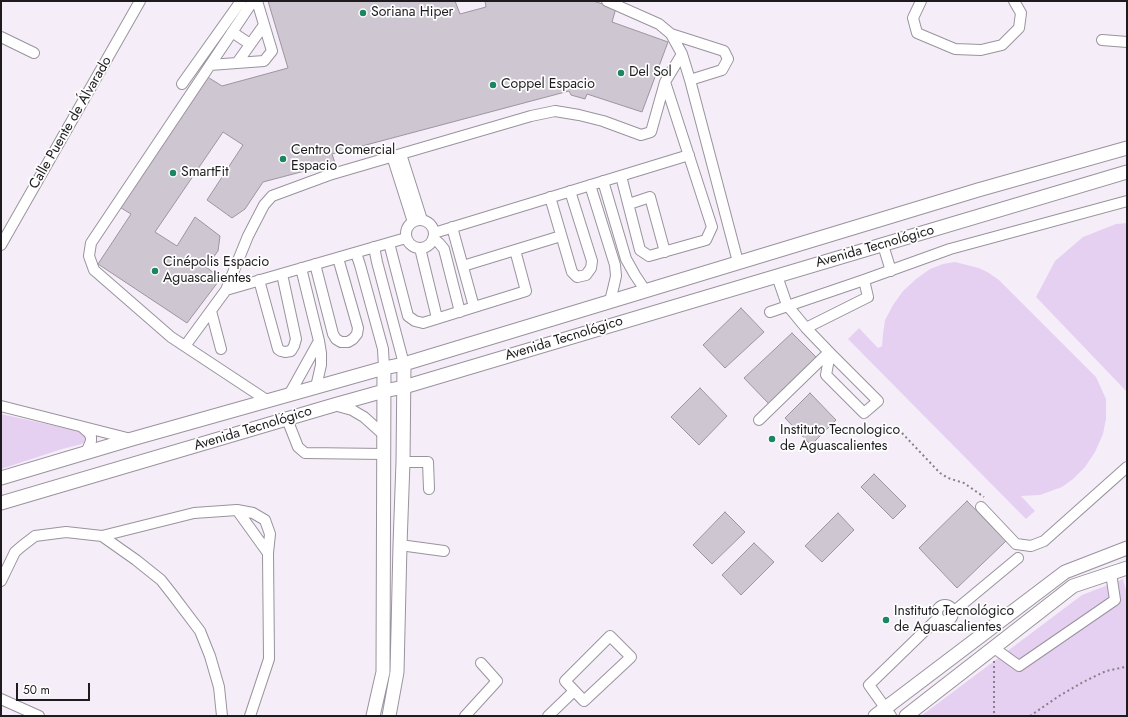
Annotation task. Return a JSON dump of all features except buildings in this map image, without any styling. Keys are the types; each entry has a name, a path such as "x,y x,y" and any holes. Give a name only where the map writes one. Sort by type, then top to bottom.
{"main road":[{"name":"Avenida Tecnológico","path":"1,478 132,439 384,368 404,364 970,192 1127,148"},
{"name":"Avenida Tecnológico","path":"1,503 334,405 404,387 1127,172"},
{"path":"389,716 397,672 403,462 404,364"},
{"path":"373,716 383,672 384,368"},
{"path":"884,714 1065,572 1127,548"},
{"path":"906,716 1073,586 1127,568"}],"street":[{"name":"Calle Puente de Álvarado","path":"1,245 140,1"},
{"path":"182,84 241,1"},
{"path":"253,1 91,243 89,256 94,270 171,337 268,401"},
{"path":"210,65 264,61 272,51 257,1"},
{"path":"607,1 659,24 672,34 724,51 728,59 722,70 690,80"},
{"path":"921,1 912,18 917,33 955,50 981,50 1002,45 1020,28 1021,12 1014,1"},
{"path":"237,63 264,25"},
{"path":"232,32 250,44"},
{"path":"672,34 682,54 690,80 738,262"},
{"path":"1,37 34,53"},
{"path":"1102,40 1127,42"},
{"path":"186,346 226,290 248,236 264,205 272,196 329,174 531,116 555,111 603,121 641,135 651,132 666,82 682,54"},
{"path":"621,176 640,250 649,256 706,240 712,226 666,82"},
{"path":"396,155 418,221"},
{"path":"460,312 444,249 434,236 433,229 430,225 418,221 409,225 406,229 406,238 411,246 420,248 428,246 434,236 452,228 689,155"},
{"path":"603,181 626,259 635,276 645,290"},
{"path":"590,185 615,266 616,276 610,301"},
{"path":"550,197 572,272 577,277 586,275 591,268 592,261 570,191"},
{"path":"628,204 650,197 665,252"},
{"path":"770,312 891,271 950,249 1127,201"},
{"path":"452,228 474,307"},
{"path":"463,266 561,236"},
{"path":"226,290 406,238"},
{"path":"389,243 408,316 415,321 423,323 526,291 515,250"},
{"path":"883,245 891,271"},
{"path":"374,247 404,364"},
{"path":"420,248 437,318"},
{"path":"356,253 383,349 384,368"},
{"path":"315,264 333,334 336,339 341,342 348,342 357,334 358,328 338,258"},
{"path":"301,268 321,353 321,365 316,387"},
{"path":"259,280 278,349 285,352 291,350 296,339 282,274"},
{"path":"777,276 787,306 829,353 878,401 864,413 826,375 829,353"},
{"path":"806,328 868,297 864,280"},
{"path":"211,311 221,349"},
{"path":"377,326 393,322"},
{"path":"288,395 318,341"},
{"path":"759,420 829,353"},
{"path":"334,405 352,410 364,417 384,435"},
{"name":"Avenida Tecnológico","path":"1,406 132,439"},
{"path":"287,419 298,446 305,453 384,454"},
{"path":"82,427 91,437 86,453"},
{"path":"403,462 428,462 429,489"},
{"path":"984,504 1016,544 1031,546 1044,541 1127,467"},
{"path":"237,510 268,554"},
{"path":"1,581 16,552 35,536 66,532 102,536 194,513 237,510 253,513 265,520 270,534 268,554 269,659 250,716"},
{"path":"102,536 136,560 160,580 200,631 210,656 219,687 222,716"},
{"path":"400,545 444,551"},
{"path":"884,714 869,685 938,618 937,610 940,606 948,605 953,612 1018,558"},
{"path":"994,648 1019,666 1114,600 1111,573"},
{"path":"610,636 631,657 584,701 574,691 565,681 610,636"},
{"path":"465,716 497,681 481,663"},
{"path":"548,716 574,691"},
{"path":"1,699 39,716"}],"path":[{"path":"902,433 940,473 948,478 964,483 982,495 984,504"},
{"path":"994,648 994,716"},
{"path":"1030,716 1083,682 1106,671 1125,667 1127,668"}],"shaded area":[{"path":"1127,223 1127,392 1036,297 1055,261 1083,237 1116,224"},
{"path":"955,262 979,268 999,280 1096,377 1106,399 1106,419 1103,434 1095,452 1085,467 1062,487 1040,495 1021,496 1035,511 1026,519 848,339 859,328 878,348 882,346 885,320 903,291 930,269 943,264"},
{"path":"1,414 82,432 87,435 87,440 82,444 1,469"},
{"path":"1123,579 1127,595 1127,716 921,716 1082,595"}],"place":[{"name":"Soriana Hiper","path":"363,13"},
{"name":"Del Sol","path":"621,73"},
{"name":"Coppel Espacio","path":"493,85"},
{"name":"Centro Comercial Espacio","path":"283,159"},
{"name":"SmartFit","path":"173,173"},
{"name":"Cinépolis Espacio Aguascalientes","path":"155,271"},
{"name":"Instituto Tecnologico de Aguascalientes","path":"772,439"},
{"name":"Instituto Tecnológico de Aguascalientes","path":"886,620"}]}
